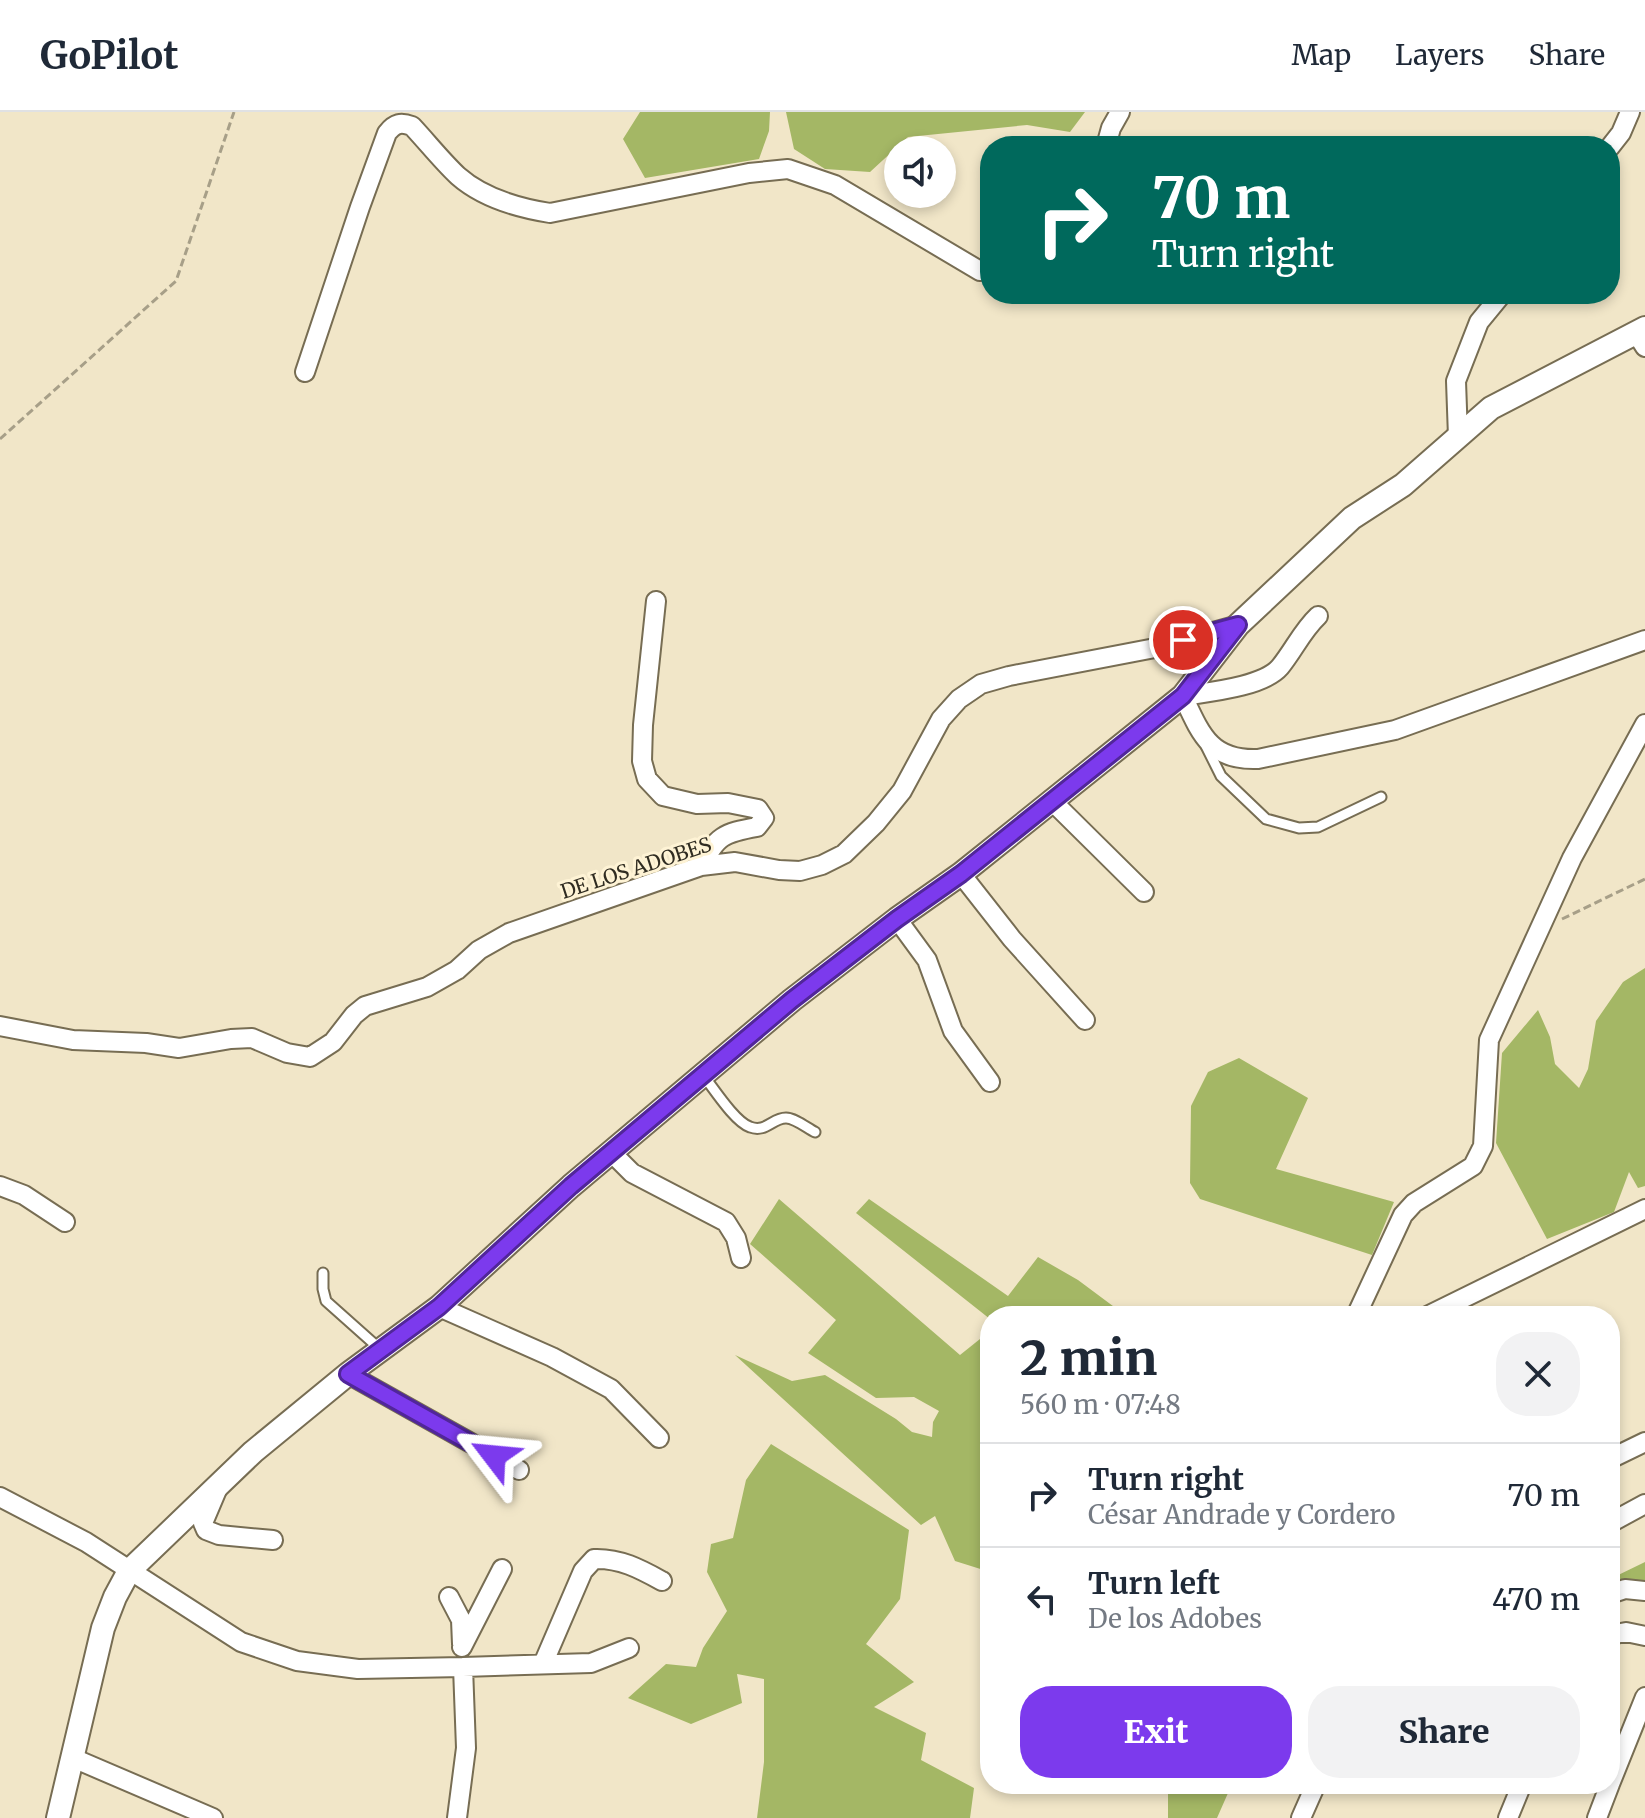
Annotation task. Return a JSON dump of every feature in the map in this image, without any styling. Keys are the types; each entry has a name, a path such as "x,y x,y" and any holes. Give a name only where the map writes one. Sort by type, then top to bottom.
{"street":[{"path":"1109,136 1120,112"},
{"path":"1619,136 1630,112"},
{"path":"305,372 387,133 393,126 402,123 412,126 457,176 471,186 497,200 526,210 550,213 749,173 788,169 835,185 980,271"},
{"path":"1458,437 1456,381 1479,322 1494,304"},
{"path":"58,1818 103,1628 129,1571 253,1452 348,1374 439,1307 611,1152 792,1000 961,874 1183,696 1238,625 1352,518 1403,485 1491,408 1642,336"},
{"path":"656,601 643,725 642,761 647,779 663,796 697,804 747,806 758,809 764,818 757,827 728,832 713,843 701,866"},
{"path":"1183,696 1252,682 1277,671 1306,627 1318,616"},
{"name":"DE LOS ADOBES","path":"0,1026 73,1040 146,1043 179,1048 252,1038 287,1053 310,1057 333,1042 365,1006 427,987 509,933 701,866 735,862 800,871 844,854 876,823 902,791 941,719 959,699 981,684 1155,648 1238,625"},
{"path":"1183,696 1198,729 1220,752 1237,760 1258,759 1395,730 1645,640"},
{"path":"1361,1306 1403,1215 1414,1203 1473,1166 1483,1146 1489,1040 1572,858 1645,724"},
{"path":"1051,800 1144,892"},
{"path":"961,874 1012,939 1085,1020"},
{"path":"897,919 927,960 953,1031 990,1082"},
{"path":"611,1152 632,1173 726,1222 736,1238 741,1258"},
{"path":"0,1186 24,1195 65,1222"},
{"path":"1447,1306 1645,1209"},
{"path":"439,1307 552,1357 611,1389 659,1438"},
{"path":"348,1374 519,1470"},
{"path":"1620,1454 1645,1442"},
{"path":"220,1484 203,1523 206,1530 219,1535 273,1540"},
{"path":"0,1497 86,1542 241,1642 297,1661 358,1669 591,1663 629,1648"},
{"path":"1620,1518 1645,1504"},
{"path":"543,1664 583,1571 594,1559 608,1558 636,1566 662,1581"},
{"path":"457,1818 466,1748 456,1667 462,1647 502,1569"},
{"path":"1620,1591 1645,1591"},
{"path":"449,1597 461,1620 462,1647"},
{"path":"1620,1633 1645,1636"},
{"path":"1620,1759 1645,1697"},
{"path":"73,1758 213,1818"},
{"path":"1301,1818 1312,1794"},
{"path":"1508,1818 1518,1794"},
{"path":"1597,1818 1606,1794"}],"lane":[{"path":"1198,729 1221,776 1266,819 1299,828 1318,827 1381,797"},
{"path":"703,1075 748,1127 762,1129 790,1117 815,1132"},
{"path":"323,1273 326,1301 381,1350"}],"path":[{"path":"0,439 176,281 234,112"},
{"path":"1537,931 1645,879"}],"green space":[{"path":"640,112 770,112 769,131 759,159 645,178 623,139"},
{"path":"786,112 1085,112 1070,132 1027,125 918,136 884,136 884,159 870,172 825,169 794,149"},
{"path":"1645,968 1645,1186 1638,1188 1629,1172 1614,1212 1547,1239 1496,1143 1502,1053 1538,1010 1550,1037 1555,1064 1579,1088 1588,1069 1596,1021 1623,982"},
{"path":"1239,1058 1308,1098 1276,1169 1394,1202 1372,1255 1200,1199 1190,1183 1191,1106 1208,1072"},
{"path":"779,1199 960,1355 980,1339 980,1569 955,1561 935,1516 921,1525 735,1355 792,1381 825,1375 912,1432 932,1437 933,1422 939,1411 914,1397 876,1398 808,1353 836,1320 750,1244"},
{"path":"869,1199 1008,1296 1038,1257 1078,1280 1113,1306 980,1306 980,1311 856,1213"},
{"path":"771,1444 909,1530 900,1599 866,1644 914,1682 874,1707 926,1733 921,1760 974,1788 970,1818 757,1818 764,1762 764,1679 737,1674 742,1703 691,1724 628,1698 666,1664 696,1667 703,1648 727,1611 707,1572 711,1544 733,1538 746,1480"},
{"path":"1645,1562 1645,1595 1620,1592 1620,1574"},
{"path":"1168,1794 1228,1794 1217,1818 1168,1818"}],"route":[{"path":"494,1456 348,1374 439,1307 571,1186 792,1000 961,874 1183,696 1238,625 1183,640"}]}
